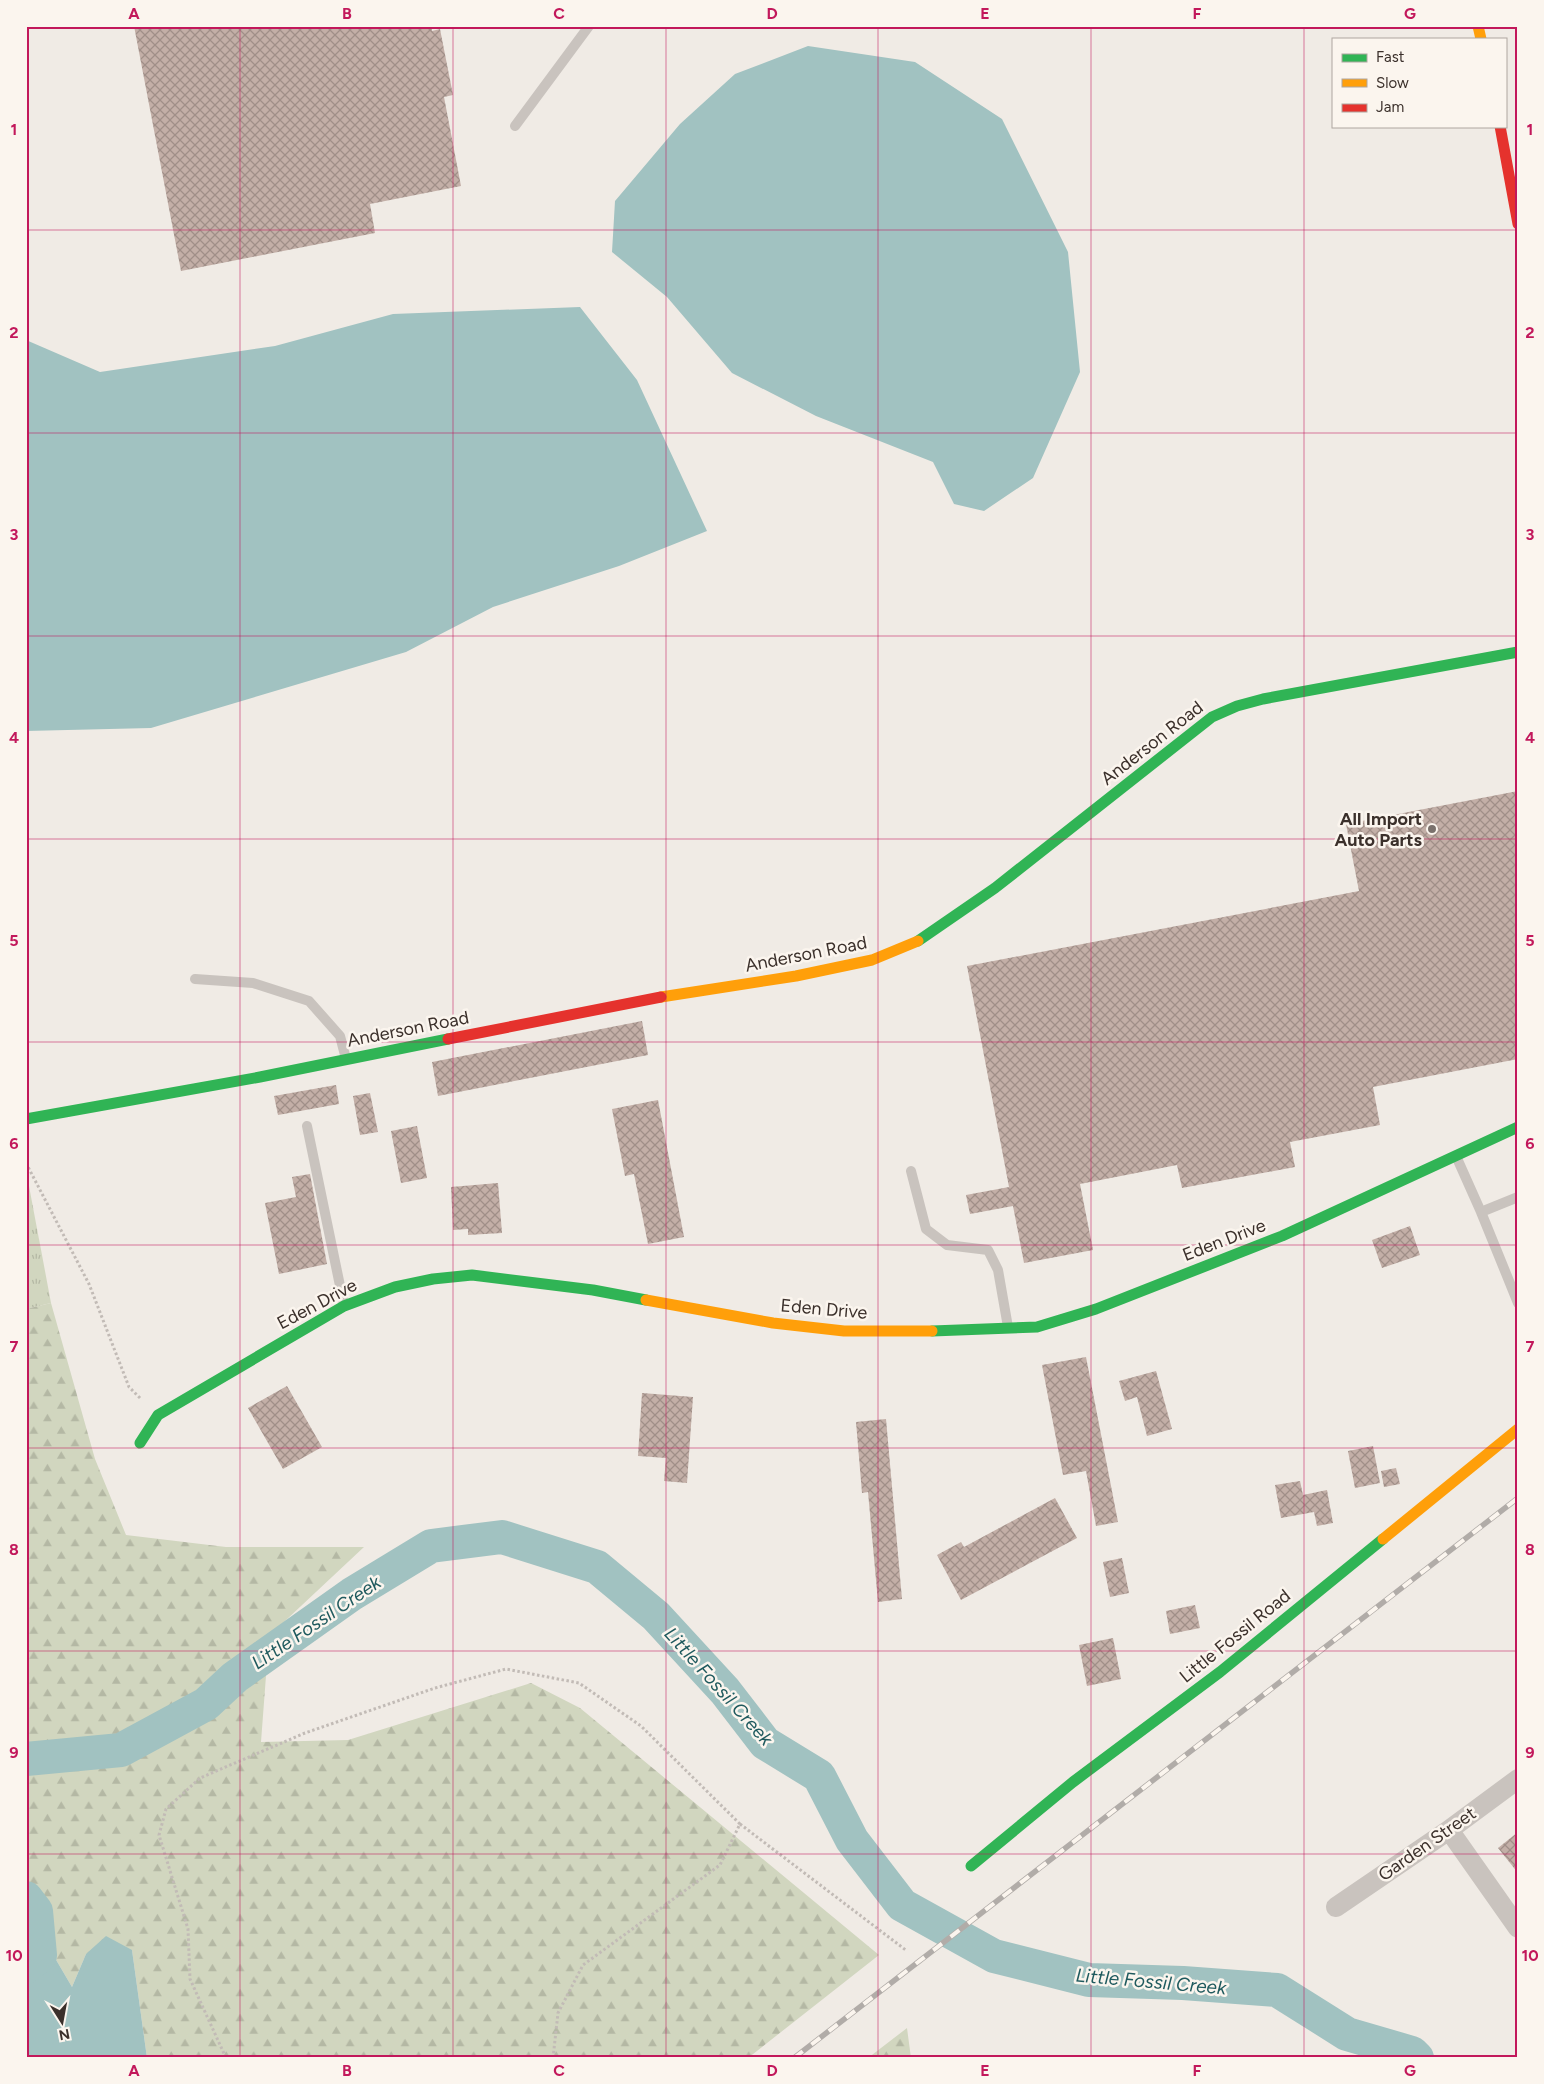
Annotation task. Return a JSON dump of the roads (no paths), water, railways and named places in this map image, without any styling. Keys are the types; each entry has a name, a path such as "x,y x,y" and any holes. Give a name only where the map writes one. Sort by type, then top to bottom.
{"street":[{"path":"1500,128 1518,224"},
{"name":"Anderson Road","path":"26,1119 346,1060 633,1002 796,976 872,960 916,942 996,888 1212,717 1237,706 1263,699 1518,652"},
{"name":"Eden Drive","path":"140,1443 158,1415 344,1306 394,1287 433,1279 472,1275 593,1290 773,1323 844,1331 937,1331 1036,1327 1105,1306 1282,1236 1518,1127"},
{"name":"Little Fossil Road","path":"971,1866 1073,1782 1220,1672 1518,1429"},
{"name":"Garden Street","path":"1336,1907 1449,1830 1518,1779"},
{"path":"1449,1830 1518,1928"}],"lane":[{"path":"515,126 589,26"},
{"path":"195,979 252,982 309,1001 340,1036 346,1060"},
{"path":"307,1126 344,1306"},
{"path":"1455,1155 1481,1212 1518,1303"},
{"path":"911,1171 926,1230 946,1245 988,1250 998,1270 1008,1328"},
{"path":"1481,1212 1518,1197"}],"water":[{"path":"808,46 915,62 1002,119 1068,252 1080,372 1033,478 984,511 954,504 933,462 816,416 732,373 667,297 612,252 615,201 680,124 735,74"},
{"path":"580,307 637,380 707,531 619,566 493,607 406,652 151,728 26,731 26,340 100,372 275,346 393,314"},
{"path":"106,1936 132,1950 147,2058 26,2058 26,1952 55,1958 72,1987 86,1954"}],"waterway":[{"name":"Little Fossil Creek","path":"26,1759 121,1750 206,1704 235,1677 352,1594 431,1546 502,1537 597,1567 656,1616 725,1691 765,1743 819,1776 852,1840 902,1905 994,1956 1089,1980 1183,1983 1277,1990 1347,2034 1412,2053 1417,2058"},
{"name":"Little Fossil Creek","path":"26,1898 36,1911 40,1955 26,1967"}],"railway":[{"path":"794,2058 1518,1498"}],"place":[{"name":"All Import Auto Parts","path":"1432,829"}]}
